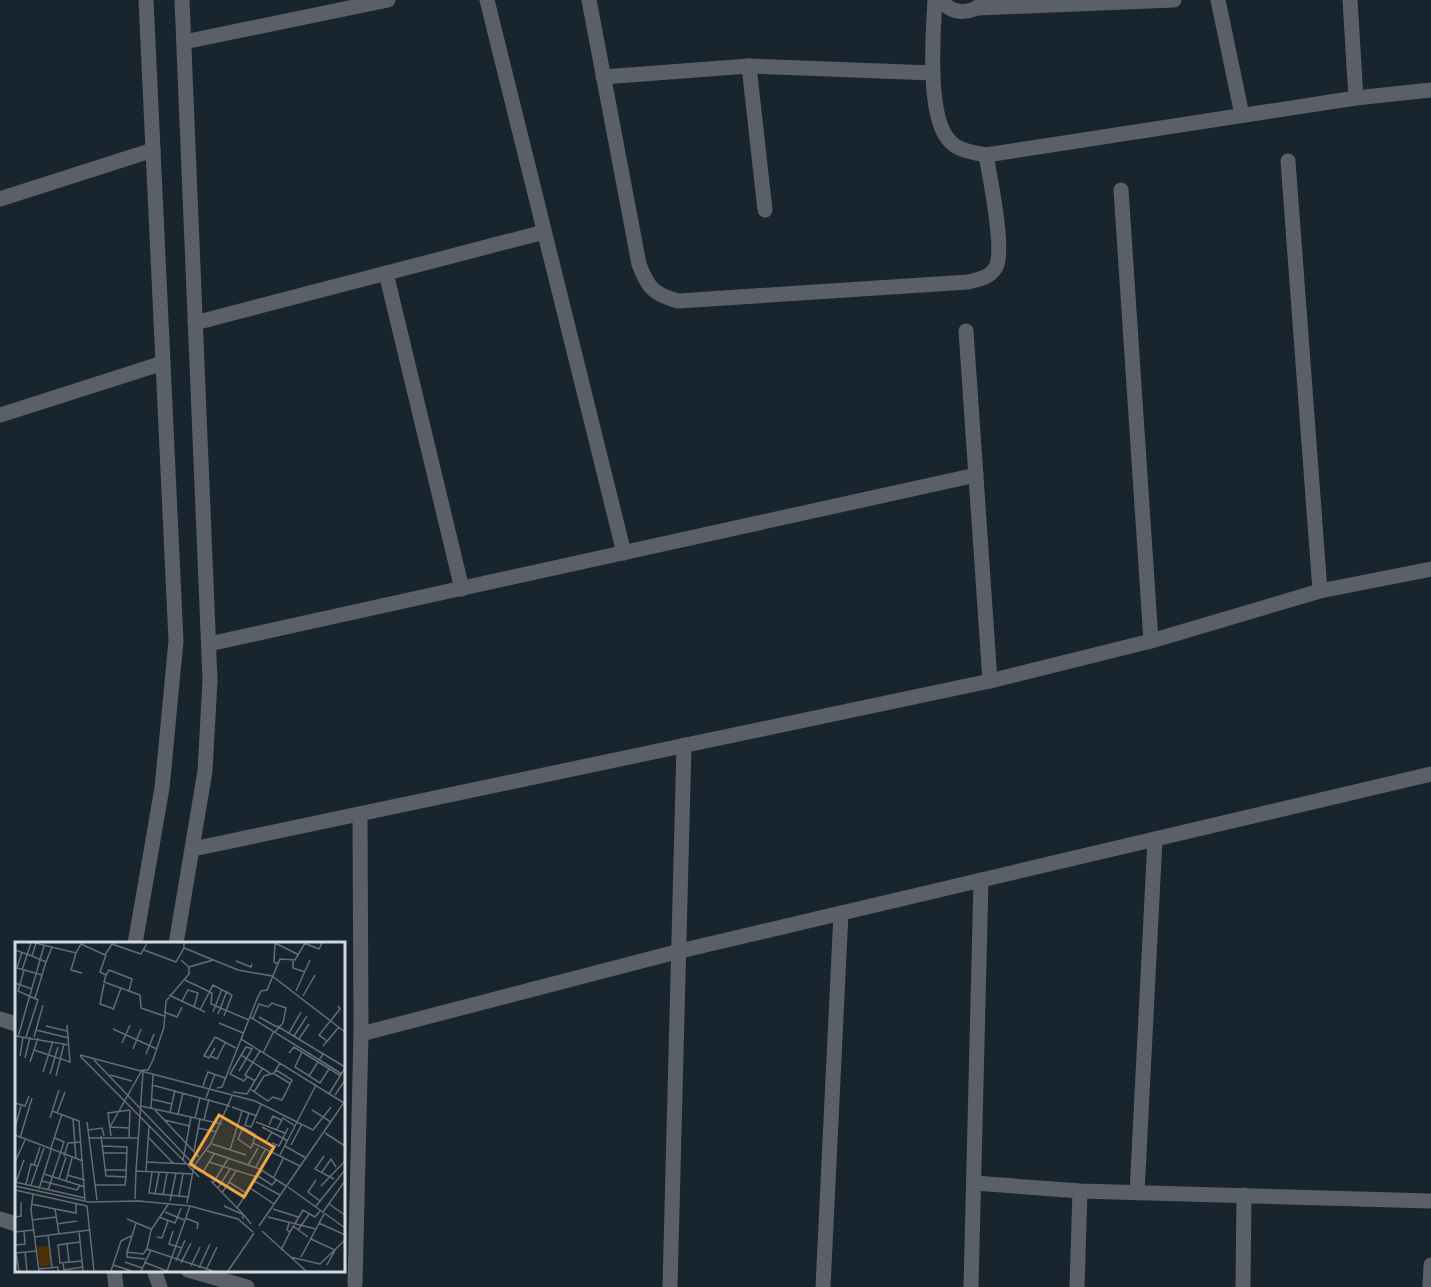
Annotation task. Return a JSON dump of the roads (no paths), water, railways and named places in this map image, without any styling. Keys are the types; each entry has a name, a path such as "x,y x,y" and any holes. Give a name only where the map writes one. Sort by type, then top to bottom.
{"street":[{"path":"135,942 162,788 176,641 146,0"},
{"path":"176,942 205,771 210,680 182,0"},
{"path":"184,42 388,0"},
{"path":"487,0 624,553"},
{"path":"588,0 639,264 646,283 659,295 678,301 968,282 987,277 996,266 999,244 986,155"},
{"path":"935,0 933,73 938,117 948,139 964,150 986,155 1356,98 1431,90"},
{"path":"941,0 951,9 960,12 982,4 1174,0"},
{"path":"1218,0 1242,115"},
{"path":"1350,0 1356,98"},
{"path":"603,77 749,66 933,73"},
{"path":"749,66 765,210"},
{"path":"0,199 153,150"},
{"path":"1288,161 1320,591"},
{"path":"1121,190 1150,641"},
{"path":"195,322 544,232"},
{"path":"386,273 462,589"},
{"path":"966,331 990,681"},
{"path":"0,415 163,363"},
{"path":"208,644 976,475"},
{"path":"193,849 990,681 1150,641 1320,591 1431,569"},
{"path":"670,1287 684,745"},
{"path":"361,1034 680,951 1431,774"},
{"path":"355,1284 361,1034 360,814"},
{"path":"1137,1192 1155,839"},
{"path":"971,1287 981,880"},
{"path":"823,1287 841,913"},
{"path":"0,1019 15,1024"},
{"path":"974,1183 1080,1191 1431,1201"},
{"path":"1077,1287 1080,1191"},
{"path":"1243,1287 1244,1195"},
{"path":"0,1220 15,1224"},
{"path":"1430,1287 1431,1265"},
{"path":"114,1272 116,1287"},
{"path":"155,1272 160,1287"},
{"path":"195,1272 247,1287"}]}
